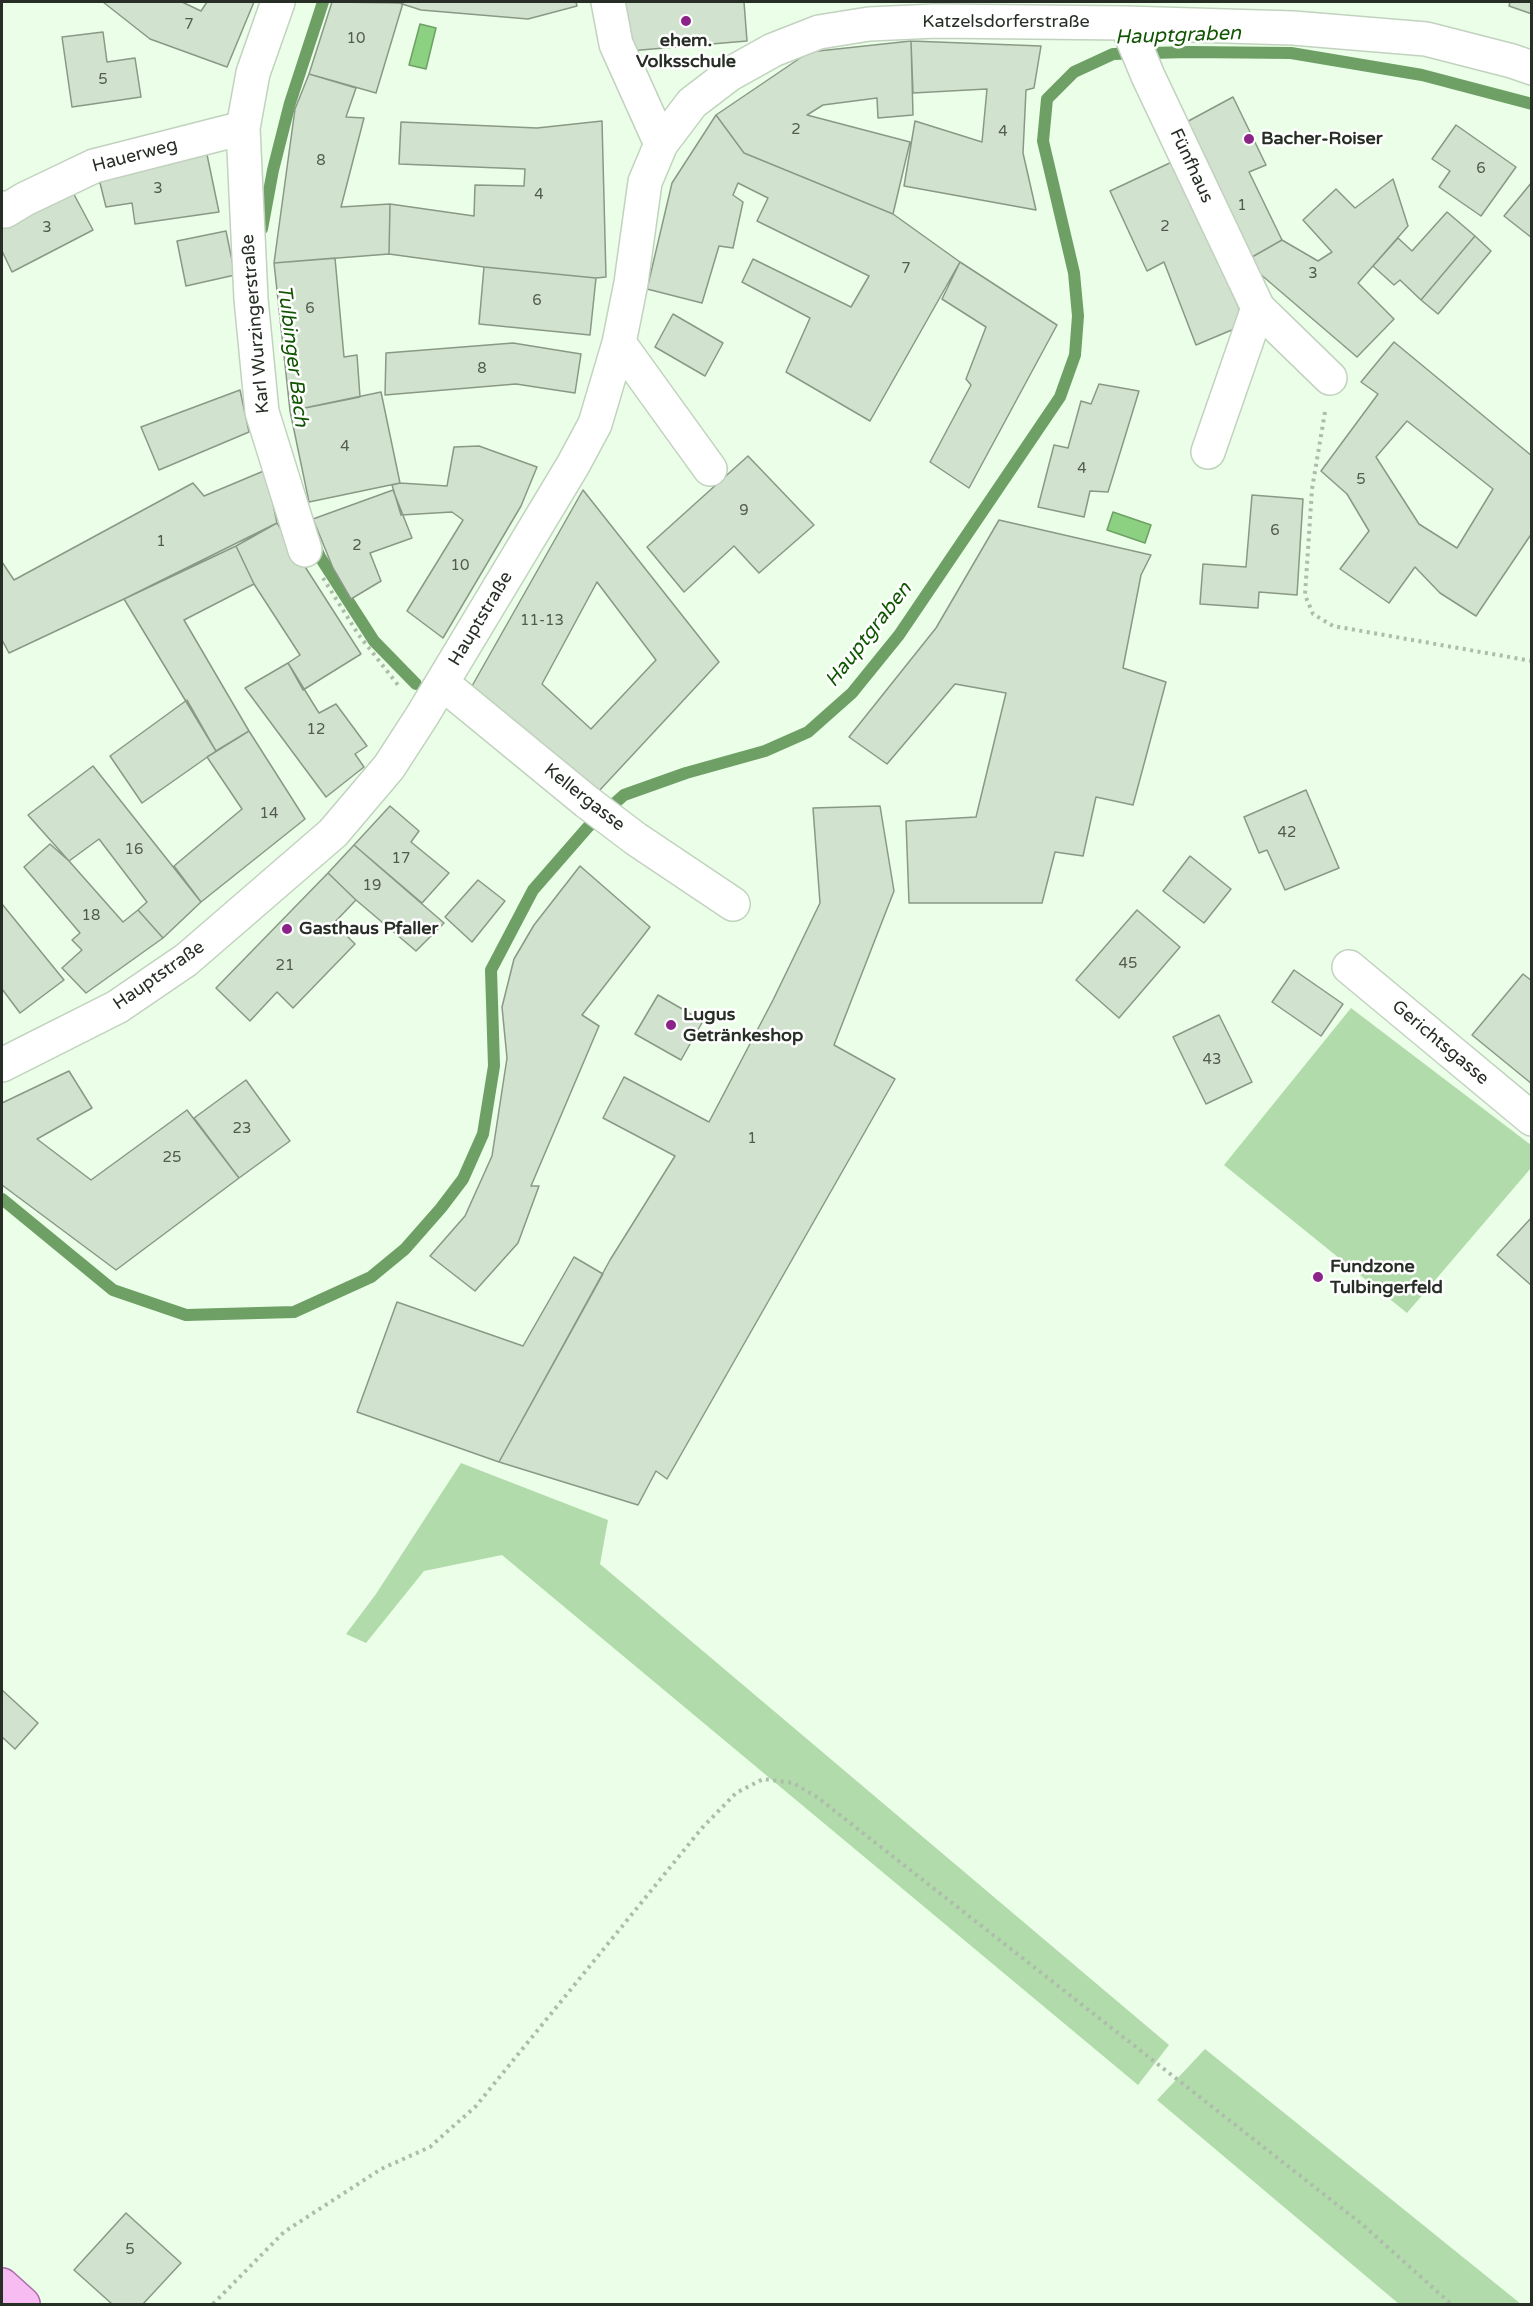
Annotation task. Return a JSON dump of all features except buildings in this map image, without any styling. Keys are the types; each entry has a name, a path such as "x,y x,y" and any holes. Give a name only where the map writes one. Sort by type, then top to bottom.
{"main road":[{"path":"2,2285 23,2304"}],"street":[{"name":"Karl Wurzingerstraße","path":"278,2 253,73 243,128 251,300 262,412 305,550"},
{"path":"608,2 616,44 661,144"},
{"path":"819,33 873,2"},
{"name":"Katzelsdorferstraße","path":"661,144 692,103 730,74 773,50 819,33 869,24 936,21 1293,28 1426,39 1532,68"},
{"name":"Fünfhaus","path":"1126,23 1148,76 1258,308 1330,378"},
{"name":"Hauerweg","path":"2,208 5,211 24,199 94,166 243,128"},
{"name":"Hauptstraße","path":"2,1065 117,1007 195,953 333,833 389,767 573,465 595,424 619,343 631,283 645,182 661,144"},
{"path":"1208,452 1258,308"},
{"path":"619,343 710,469"},
{"name":"Kellergasse","path":"442,683 587,802 636,839 733,904"},
{"name":"Gerichtsgasse","path":"1349,967 1532,1119"}],"path":[{"path":"1330,378 1312,489 1305,595 1313,614 1333,626 1532,661"},
{"path":"305,550 358,634 422,716"},
{"path":"213,2304 284,2232 381,2169 430,2147 476,2106 702,1828 736,1793 763,1779 793,1783 816,1797 1363,2225 1451,2304"}],"shaded area":[{"path":"420,24 436,28 426,69 409,65"},
{"path":"1113,512 1151,525 1145,543 1107,530"},
{"path":"1351,1008 1531,1145 1531,1168 1407,1313 1224,1165"},
{"path":"461,1463 608,1520 600,1564 1169,2045 1138,2085 502,1555 424,1571 366,1643 346,1634 376,1594"},
{"path":"1205,2049 1521,2304 1399,2304 1157,2100"}],"waterway":[{"name":"Tulbinger Bach","path":"262,229 273,170 290,103 323,2"},
{"name":"Hauptgraben","path":"2,1199 113,1290 186,1315 294,1312 371,1277 405,1249 463,1179 483,1134 494,1066 491,970 533,890 588,827 624,795 686,773 765,751 808,732 852,693 899,635 1060,397 1075,355 1078,316 1074,273 1043,141 1047,99 1074,72 1113,54 1291,53 1422,75 1532,104"},
{"name":"Tulbinger Bach","path":"314,543 320,557 374,641 416,684"}],"place":[{"name":"ehem. Volksschule","path":"686,21"},
{"name":"Bacher-Roiser","path":"1249,139"},
{"name":"Gasthaus Pfaller","path":"287,929"},
{"name":"Lugus Getränkeshop","path":"671,1025"},
{"name":"Fundzone Tulbingerfeld","path":"1318,1277"}]}
